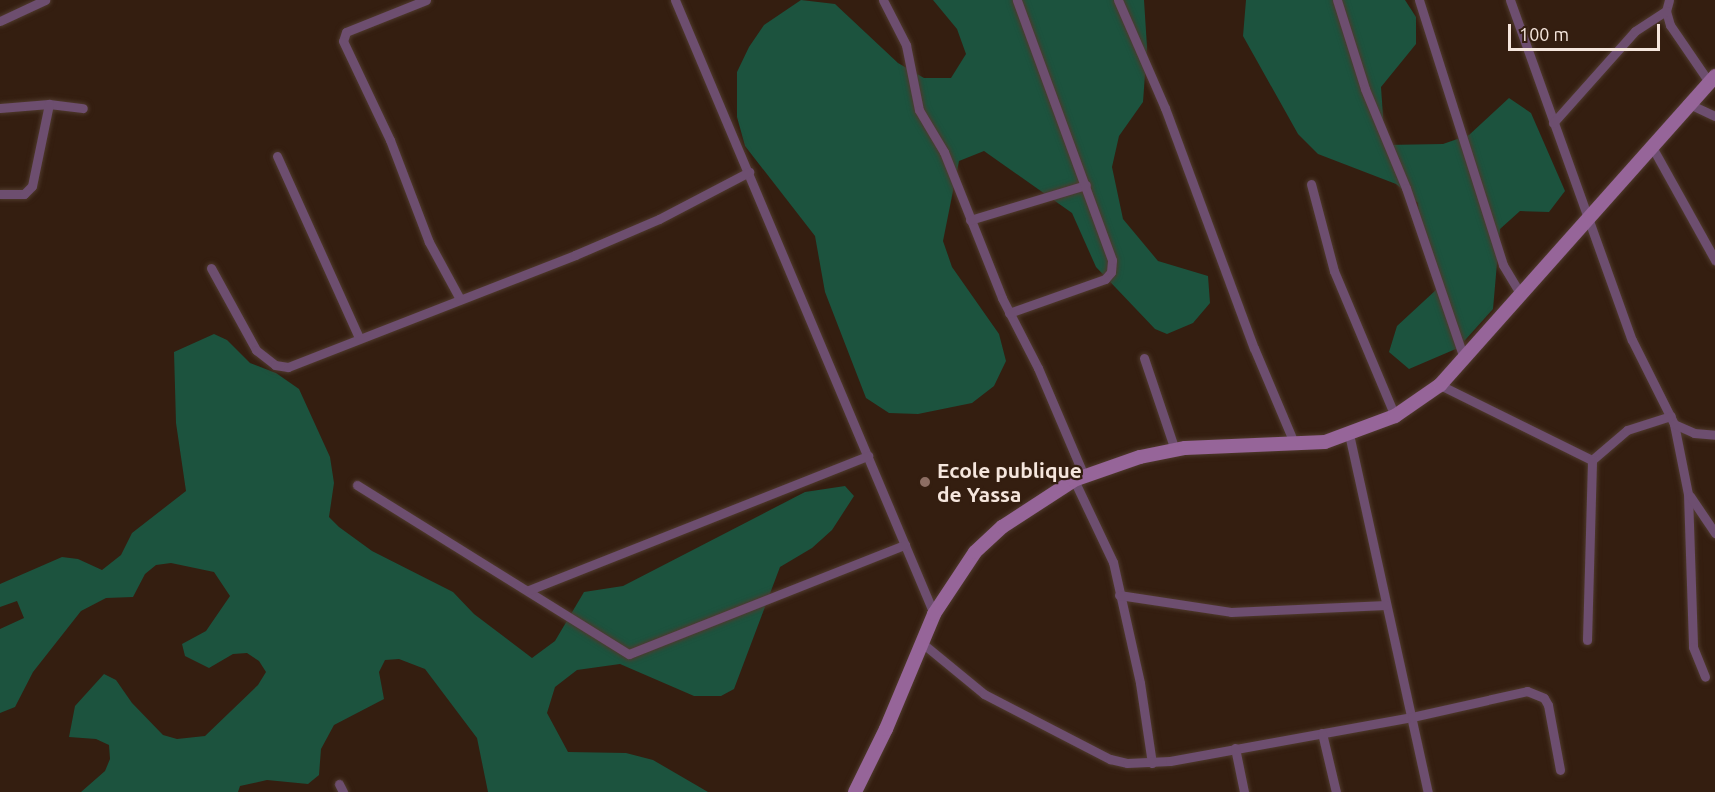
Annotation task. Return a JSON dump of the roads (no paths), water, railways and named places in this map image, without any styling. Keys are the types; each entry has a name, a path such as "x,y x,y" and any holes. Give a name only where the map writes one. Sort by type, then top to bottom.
{"main road":[{"path":"855,792 934,614 975,552 1002,527 1079,478 1140,457 1175,450 1295,445 1349,434 1395,416 1440,385 1588,220 1687,103 1712,79"}],"street":[{"path":"21,0 26,9"},
{"path":"0,21 45,0"},
{"path":"426,0 346,32 343,41 390,140 429,242 460,299"},
{"path":"675,0 934,614"},
{"path":"883,0 906,45 914,98 944,152 1009,313 1038,368 1107,545 1140,683 1152,763"},
{"path":"1009,313 1108,277 1112,260 1017,0"},
{"path":"1118,0 1164,108 1254,348 1295,445"},
{"path":"1337,0 1365,89 1406,188 1464,358"},
{"path":"1419,0 1503,265 1521,295"},
{"path":"1510,0 1552,123 1632,340 1672,420 1688,494 1690,621 1697,663 1705,677"},
{"path":"1669,0 1666,11 1670,25 1712,79"},
{"path":"1552,123 1635,31 1666,11"},
{"path":"1687,103 1715,116"},
{"path":"0,108 49,104 83,108"},
{"path":"0,194 24,195 32,186 49,104"},
{"path":"1651,145 1714,257"},
{"path":"277,156 359,338"},
{"path":"211,268 256,350 275,365 297,365 359,338 659,219 749,172"},
{"path":"1311,184 1334,271 1395,416"},
{"path":"970,219 1086,185"},
{"path":"1144,358 1175,450"},
{"path":"1440,385 1592,460"},
{"path":"1587,640 1592,460 1627,430 1672,420 1694,433 1715,435"},
{"path":"1349,434 1428,792"},
{"path":"529,590 868,456"},
{"path":"357,485 632,654 905,545"},
{"path":"1688,494 1715,533"},
{"path":"1119,595 1231,612 1386,606"},
{"path":"922,643 974,688 1047,729 1110,759 1152,763 1412,717 1527,691 1536,693 1548,705 1560,770"},
{"path":"1322,733 1336,792"},
{"path":"1235,748 1244,792"}],"place":[{"name":"Ecole publique de Yassa","path":"925,482"}]}
